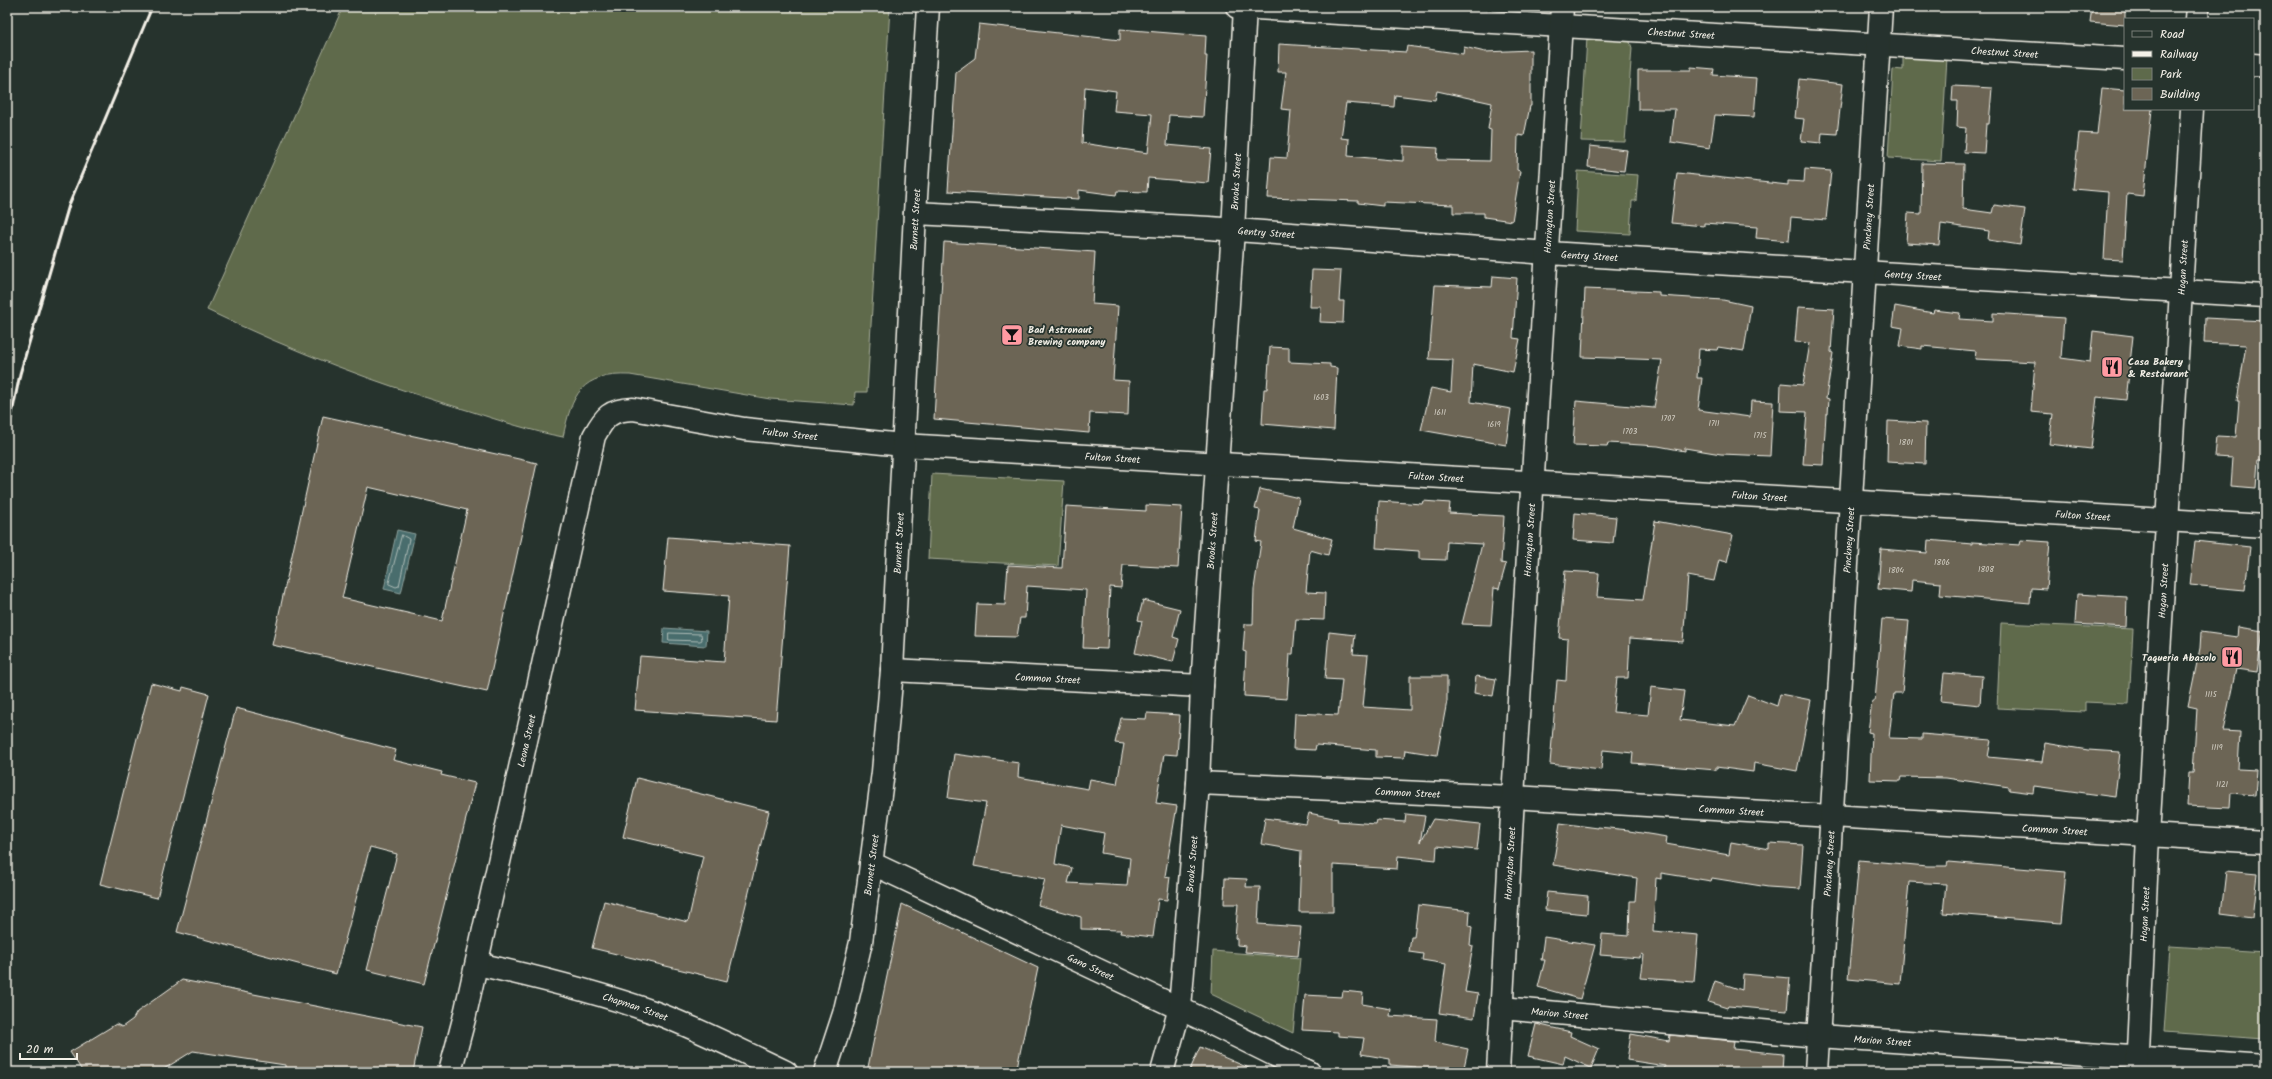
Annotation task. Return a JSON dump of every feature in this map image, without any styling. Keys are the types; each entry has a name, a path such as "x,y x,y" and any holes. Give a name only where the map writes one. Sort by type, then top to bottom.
{"street":[{"name":"Burnett Street","path":"826,1072 844,1014 861,942 883,772 892,670 915,213 928,7"},
{"name":"Chestnut Street","path":"1243,7 1562,17 1879,45 2124,60"},
{"name":"Brooks Street","path":"1162,1072 1180,1008 1198,783 1202,686 1233,230 1243,7"},
{"name":"Pinckney Street","path":"1816,1072 1881,7"},
{"path":"2197,18 2198,7"},
{"name":"Harrington Street","path":"1498,1072 1513,797 1562,17"},
{"path":"2254,65 2265,66"},
{"name":"Hogan Street","path":"2137,1065 2148,836 2192,110"},
{"name":"Gentry Street","path":"915,213 1233,230 1548,253 2265,296"},
{"name":"Fulton Street","path":"610,413 620,410 633,409 744,429 903,445 1218,462 2265,526"},
{"name":"Leona Street","path":"450,1072 477,964 594,436 601,423 610,413"},
{"name":"Common Street","path":"892,670 1202,686"},
{"name":"Common Street","path":"1198,783 1513,797 2265,842"},
{"name":"Gano Street","path":"871,863 1180,1008 1309,1072"},
{"name":"Chapman Street","path":"477,964 550,980 656,1013 719,1039 786,1072"},
{"name":"Marion Street","path":"1501,1008 2137,1065 2265,1066"}],"green space":[{"path":"343,7 890,7 867,392 855,392 854,405 770,399 630,375 613,375 590,382 582,389 575,398 570,409 563,437 539,432 403,390 304,353 207,310"},
{"path":"1587,37 1629,39 1632,48 1625,142 1581,141"},
{"path":"1903,55 1947,57 1941,161 1888,158 1893,69 1903,70"},
{"path":"1578,171 1638,175 1636,201 1632,201 1630,234 1575,231"},
{"path":"932,474 1064,481 1058,566 928,559"},
{"path":"2001,623 2133,629 2129,704 2085,702 2085,712 1997,708"},
{"path":"2170,946 2265,952 2265,1039 2164,1032"},
{"path":"1213,951 1300,958 1293,1033 1211,994"}],"water":[{"path":"397,530 415,534 401,593 384,589"},
{"path":"664,628 707,631 706,646 663,643"}],"building":[{"path":"2092,7 2125,7 2124,25 2090,22"},
{"path":"979,24 1120,40 1120,29 1206,36 1205,56 1207,56 1203,117 1169,115 1167,145 1211,149 1208,183 1148,178 1147,192 1117,191 1116,195 1079,190 1079,199 948,191 956,72 975,58","holes":["1085,87 1116,91 1114,111 1152,114 1148,153 1082,143"]},
{"path":"1279,44 1406,52 1407,46 1463,54 1464,47 1485,52 1531,50 1531,106 1524,136 1518,135 1517,170 1520,171 1512,221 1484,217 1484,213 1453,213 1453,205 1383,202 1383,206 1358,203 1358,201 1268,198 1271,157 1287,158 1291,110 1281,109 1286,72 1278,72","holes":["1437,91 1492,103 1488,129 1491,130 1490,161 1437,160 1438,148 1403,146 1403,161 1348,156 1349,139 1341,138 1346,103 1394,107 1395,95 1435,100"]},
{"path":"1691,67 1714,69 1713,75 1757,78 1754,117 1715,115 1710,148 1671,142 1675,109 1638,109 1638,70 1691,70"},
{"path":"1799,79 1843,84 1837,134 1822,133 1821,143 1801,141 1804,119 1795,118"},
{"path":"1953,86 1992,88 1989,124 1986,124 1984,153 1964,152 1966,128 1957,127 1958,101 1952,101"},
{"path":"2102,88 2124,90 2124,110 2152,110 2143,196 2127,194 2123,260 2104,259 2108,192 2073,189 2079,133 2097,134"},
{"path":"1590,146 1627,150 1624,171 1588,167"},
{"path":"1922,163 1964,164 1963,209 1992,213 1994,205 2025,209 2020,245 1988,240 1989,231 1941,224 1939,245 1906,243 1908,213 1921,214"},
{"path":"1805,169 1831,171 1826,220 1791,217 1789,241 1756,238 1757,227 1704,223 1704,226 1671,223 1677,173 1788,185 1788,181 1804,182"},
{"path":"944,242 1095,252 1092,304 1118,306 1113,380 1129,381 1128,415 1090,413 1089,433 934,419"},
{"path":"1312,270 1341,271 1339,301 1344,301 1343,323 1320,322 1321,307 1310,307"},
{"path":"1493,276 1517,278 1513,338 1520,339 1513,372 1473,364 1471,402 1511,409 1506,445 1421,430 1431,388 1451,392 1453,360 1429,359 1435,285 1492,287"},
{"path":"1585,289 1659,292 1659,296 1723,300 1751,306 1744,351 1718,347 1717,350 1699,349 1697,378 1702,378 1698,410 1750,417 1751,401 1773,402 1770,456 1721,454 1685,448 1685,451 1658,446 1608,443 1607,446 1573,445 1576,401 1654,408 1662,360 1582,357"},
{"path":"1895,306 1933,313 1934,310 1960,313 1959,319 1993,321 1993,313 2064,318 2061,358 2090,362 2093,331 2133,336 2126,400 2097,397 2091,449 2049,444 2053,414 2031,412 2035,362 1975,359 1976,351 1922,346 1922,349 1900,346 1903,328 1892,326"},
{"path":"1798,307 1834,309 1831,352 1833,353 1826,398 1829,399 1828,414 1826,414 1823,465 1803,464 1807,412 1780,411 1781,383 1803,385 1810,343 1795,342"},
{"path":"2205,318 2265,321 2265,460 2258,460 2256,488 2231,486 2233,458 2215,457 2217,436 2236,437 2239,401 2237,401 2246,345 2204,343"},
{"path":"1270,347 1289,348 1289,362 1330,364 1330,367 1337,368 1334,430 1262,424 1264,389 1267,389"},
{"path":"323,416 537,463 487,692 272,645","holes":["368,487 467,510 442,621 342,598"]},
{"path":"1888,421 1926,423 1925,464 1887,462"},
{"path":"1260,489 1299,498 1293,528 1332,539 1328,555 1310,550 1306,592 1325,593 1324,620 1296,619 1293,654 1290,654 1287,699 1244,696 1246,652 1243,651 1245,624 1253,624 1254,589 1261,542 1256,541 1260,510 1255,509"},
{"path":"1379,501 1422,504 1423,501 1450,503 1449,513 1504,516 1501,563 1506,564 1499,589 1494,588 1491,625 1462,624 1482,544 1447,542 1446,560 1419,559 1419,551 1376,548"},
{"path":"1146,505 1182,507 1178,568 1123,565 1121,588 1110,587 1107,649 1083,648 1086,590 1027,586 1025,618 1020,618 1017,637 975,636 977,604 1005,605 1008,565 1062,568 1066,506 1146,511"},
{"path":"1575,513 1616,517 1613,543 1573,540"},
{"path":"1655,521 1733,535 1727,562 1719,560 1714,581 1688,576 1683,642 1630,638 1628,678 1617,678 1613,712 1648,715 1651,687 1684,691 1680,720 1735,726 1748,695 1777,706 1780,694 1811,700 1797,771 1754,763 1753,772 1716,767 1716,770 1632,763 1633,753 1603,750 1601,770 1550,764 1557,680 1566,681 1568,639 1559,638 1565,571 1599,573 1597,597 1643,600"},
{"path":"668,537 790,546 776,720 635,710 640,656 724,662 729,596 663,591"},
{"path":"1928,540 1972,544 1972,542 2020,545 2021,540 2050,542 2046,589 2031,588 2030,603 1940,595 1941,583 1912,580 1911,592 1878,589 1881,549 1927,553"},
{"path":"2195,541 2250,547 2245,590 2190,585"},
{"path":"2077,594 2127,597 2126,627 2075,624"},
{"path":"1143,600 1180,609 1173,637 1179,639 1173,662 1135,653 1142,621 1138,620"},
{"path":"1882,619 1909,621 1902,693 1894,693 1889,738 1922,739 1922,734 1991,740 1988,757 2042,762 2045,743 2088,750 2120,752 2115,797 2034,786 2033,793 2009,790 2009,787 1946,778 1901,777 1900,781 1870,780 1872,733 1868,732 1872,701 1875,701"},
{"path":"2238,627 2263,631 2257,672 2236,669 2223,731 2240,732 2238,769 2257,770 2255,795 2231,793 2230,808 2187,806 2189,773 2193,773 2197,708 2188,706 2200,648 2201,632 2237,637"},
{"path":"1329,632 1355,635 1353,654 1368,655 1363,707 1410,710 1410,676 1447,676 1447,701 1437,755 1405,750 1404,758 1376,757 1376,750 1316,745 1315,750 1293,749 1295,713 1338,715 1342,680 1325,679"},
{"path":"1944,673 1982,676 1980,705 1941,701"},
{"path":"1476,676 1496,679 1493,696 1474,693"},
{"path":"151,683 182,691 183,687 209,694 157,898 100,884"},
{"path":"236,708 396,750 393,760 442,772 441,775 475,783 424,984 367,970 397,854 370,847 336,974 177,932"},
{"path":"1147,713 1180,715 1177,755 1164,754 1156,803 1177,806 1165,876 1170,877 1167,900 1158,899 1153,937 1120,933 1121,930 1081,929 1081,917 1038,905 1045,879 974,866 986,803 948,798 954,754 1019,763 1018,777 1088,789 1090,779 1117,784 1124,744 1115,743 1121,718 1146,719","holes":["1061,825 1104,833 1101,853 1130,858 1127,886 1068,883 1072,868 1055,864"]},
{"path":"637,778 769,811 727,981 592,948 604,901 688,922 703,856 623,837"},
{"path":"1309,813 1338,819 1337,821 1376,824 1377,820 1405,822 1406,814 1425,816 1420,842 1433,819 1480,824 1477,850 1437,846 1436,860 1398,856 1397,869 1333,865 1333,912 1299,912 1301,851 1261,844 1265,818 1306,824"},
{"path":"1560,823 1629,830 1667,837 1666,844 1729,855 1731,842 1769,849 1769,843 1803,845 1800,889 1768,887 1712,878 1711,881 1661,873 1661,879 1656,878 1653,931 1698,935 1694,982 1641,978 1644,955 1642,954 1640,958 1600,955 1602,934 1629,936 1630,901 1635,901 1637,878 1553,865"},
{"path":"1859,860 1927,866 1947,866 1948,862 2066,872 2061,923 1943,913 1946,884 1909,882 1900,984 1848,979"},
{"path":"2226,871 2257,874 2252,918 2221,914"},
{"path":"1225,878 1247,879 1246,887 1260,887 1258,924 1301,927 1298,956 1245,952 1246,946 1237,945 1237,939 1235,938 1238,904 1224,904"},
{"path":"1547,892 1588,896 1587,914 1545,910"},
{"path":"902,904 1038,968 1016,1072 867,1072"},
{"path":"1418,905 1470,911 1469,926 1472,927 1470,945 1473,946 1465,992 1478,994 1474,1018 1439,1013 1446,964 1422,960 1423,954 1409,952 1411,937 1414,937"},
{"path":"1544,937 1595,945 1580,999 1538,987 1545,960 1541,960"},
{"path":"1743,974 1790,978 1787,1011 1728,1006 1727,1008 1708,1002 1715,981 1742,990"},
{"path":"182,980 422,1027 413,1072 301,1072 285,1069 285,1065 193,1051 159,1072 83,1072 70,1052 116,1024 122,1027 133,1019 137,1012"},
{"path":"1343,991 1363,993 1362,1004 1391,1009 1390,1016 1437,1019 1435,1042 1468,1049 1463,1072 1415,1072 1416,1067 1390,1065 1390,1059 1361,1054 1364,1038 1338,1036 1338,1032 1302,1030 1305,995 1342,997"},
{"path":"1536,1024 1571,1032 1570,1036 1599,1049 1591,1068 1565,1056 1563,1064 1528,1056"},
{"path":"1631,1034 1669,1041 1670,1035 1734,1041 1733,1049 1783,1054 1782,1072 1664,1072 1665,1066 1627,1060"},
{"path":"1200,1047 1258,1072 1189,1072"}],"railway":[{"path":"7,438 20,374 69,205 152,7"}],"place":[{"name":"Bad Astronaut Brewing company","path":"1012,335"},
{"name":"Casa Bakery & Restaurant","path":"2112,367"},
{"name":"Taqueria Abasolo","path":"2232,657"}]}
